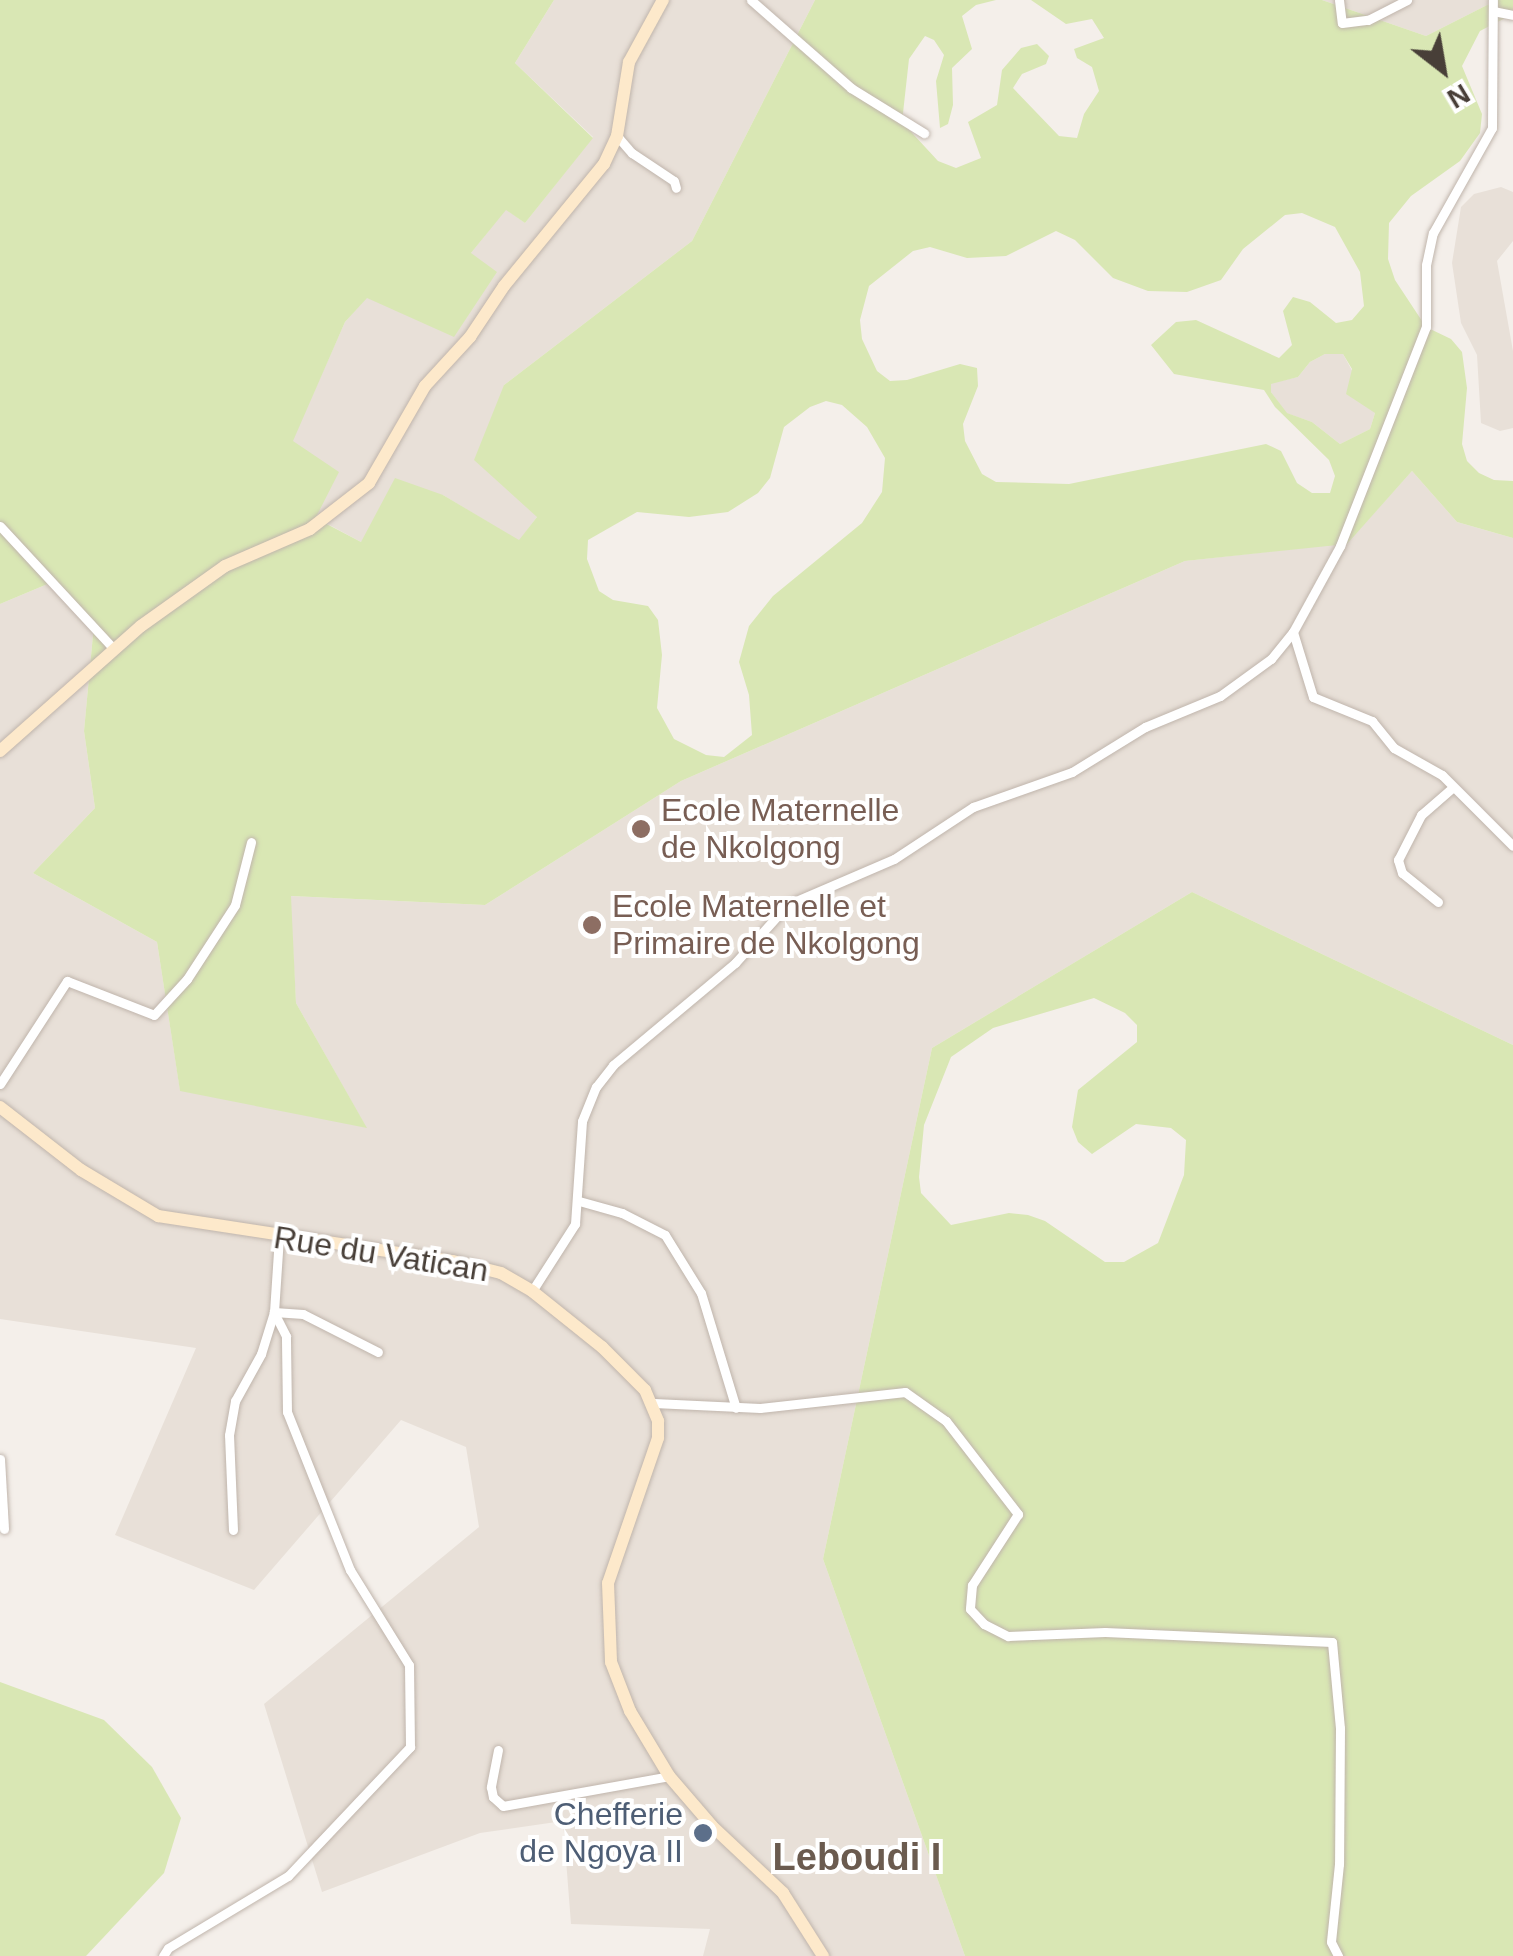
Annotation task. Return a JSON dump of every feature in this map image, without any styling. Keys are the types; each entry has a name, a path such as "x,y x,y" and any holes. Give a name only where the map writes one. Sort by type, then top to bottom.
{"street":[{"path":"0,751 114,649 225,566 310,529 369,483 425,386 470,337 504,286 604,164 617,136 624,76 663,0"},
{"path":"751,0 851,88 924,133"},
{"path":"1339,0 1342,23 1368,20 1407,0"},
{"path":"532,1291 570,1236 579,1201 585,1109 603,1076 735,964 787,904 894,859 972,807 1072,772 1145,727 1220,696 1271,658 1293,632 1340,546 1426,327 1426,265 1433,233 1492,128 1493,6 1513,15"},
{"path":"617,136 632,153 674,182 676,188"},
{"path":"1,529 114,649"},
{"path":"1293,632 1313,698 1372,721 1394,748 1435,770 1513,846"},
{"path":"1438,902 1402,872 1398,860 1421,815 1452,788"},
{"path":"0,1084 67,981 154,1016 187,979 235,905 251,842"},
{"name":"Rue du Vatican","path":"0,1107 82,1170 158,1216 486,1268 532,1291 602,1347 654,1404"},
{"path":"579,1201 622,1213 665,1235 701,1293 736,1408"},
{"path":"233,1530 229,1435 234,1411 261,1354 274,1312 278,1236"},
{"path":"274,1312 303,1314 378,1352"},
{"path":"163,1956 168,1948 288,1876 410,1747 410,1666 350,1570 287,1412 286,1336 274,1312"},
{"path":"823,1956 783,1893 712,1826 669,1776 619,1686 606,1623 614,1558 658,1438 654,1404 736,1408 904,1392 946,1421 1018,1514 972,1584 970,1609 984,1624 1008,1636 1106,1632 1332,1642 1340,1728 1339,1864 1331,1942 1338,1956"},
{"path":"0,1459 4,1529"},
{"path":"498,1750 492,1797 509,1806 669,1776"}],"shaded area":[{"path":"554,0 815,0 692,241 504,385 537,517 519,541 443,495 361,542 322,521 310,529 292,441 345,322 367,297 471,253 506,209 525,223 593,137 515,63"},
{"path":"1322,0 1497,0 1426,36"},
{"path":"1501,187 1513,192 1513,241 1497,261 1513,351 1513,428 1500,431 1481,423 1477,355 1461,323 1452,263 1461,207 1474,194"},
{"path":"1325,354 1343,354 1375,413 1370,429 1340,444 1312,422 1286,413 1271,392 1271,383 1298,377 1310,362"},
{"path":"1412,471 1457,522 1513,538 1513,1045 1192,892 932,1048 823,1559 965,1956 703,1956 710,1929 571,1924 563,1821 480,1833 322,1892 264,1704 479,1527 466,1447 401,1420 254,1590 115,1535 196,1348 0,1319 0,604 50,583 94,624 84,731 95,808 33,873 157,942 180,1090 366,1127 296,1003 290,896 485,905 681,781 1185,561 1347,543"}],"green space":[{"path":"0,0 554,0 515,63 593,138 525,223 506,210 471,253 497,272 454,337 367,298 345,322 293,441 339,472 311,527 321,521 361,542 395,478 443,495 519,540 537,517 474,460 504,385 692,241 815,0 996,0 976,5 962,16 972,49 952,68 953,105 948,124 940,128 936,81 944,55 934,40 925,36 909,59 902,122 938,161 956,168 981,158 968,122 997,105 1002,70 1021,48 1037,44 1049,56 1046,64 1022,74 1013,88 1059,136 1077,138 1084,114 1099,91 1092,67 1077,58 1074,49 1104,38 1092,19 1066,24 1031,0 1322,0 1426,36 1497,0 1513,0 1513,14 1480,31 1462,66 1482,114 1480,133 1460,161 1411,196 1389,223 1388,259 1395,280 1426,327 1451,339 1462,352 1467,388 1462,444 1467,461 1479,473 1494,480 1513,481 1513,538 1457,522 1412,471 1347,544 1185,561 681,781 485,905 291,896 296,1003 367,1128 180,1091 157,942 33,873 95,808 84,731 94,624 50,583 0,604","holes":["1302,213 1335,227 1360,272 1364,306 1352,320 1336,323 1310,302 1293,297 1283,311 1292,345 1279,358 1196,320 1176,322 1151,345 1174,374 1264,390 1275,407 1329,460 1335,476 1330,493 1312,493 1297,483 1281,451 1266,444 1069,484 996,482 982,474 965,441 963,424 978,386 977,368 960,364 907,380 890,381 877,371 862,339 860,320 869,286 913,251 930,247 967,258 1006,256 1056,231 1075,240 1113,278 1148,291 1187,292 1221,280 1243,249 1285,215","1325,354 1343,354 1352,369 1346,394 1375,413 1370,429 1340,444 1312,422 1287,413 1271,392 1271,384 1298,377 1310,362","826,401 842,405 867,427 885,458 882,492 862,523 773,596 749,626 739,662 749,695 752,735 724,757 706,755 674,739 657,708 662,655 658,620 648,606 613,600 599,591 587,559 588,540 637,512 689,517 728,512 758,493 770,478 784,427 810,407"]},
{"path":"1192,892 1513,1045 1513,1956 965,1956 823,1559 932,1048","holes":["1094,998 1125,1013 1137,1025 1137,1042 1078,1090 1072,1127 1078,1142 1092,1154 1136,1124 1171,1128 1186,1140 1184,1175 1158,1243 1124,1262 1105,1262 1045,1221 1028,1215 1009,1213 951,1225 921,1193 919,1177 924,1125 951,1057 993,1028"]},
{"path":"0,1682 104,1720 152,1767 181,1818 164,1873 86,1956 0,1956"}],"place":[{"name":"Ecole Maternelle de Nkolgong","path":"641,829"},
{"name":"Ecole Maternelle et Primaire de Nkolgong","path":"592,925"},
{"name":"Chefferie de Ngoya II","path":"703,1833"}],"district":[{"name":"Leboudi I","path":"857,1858"}]}
